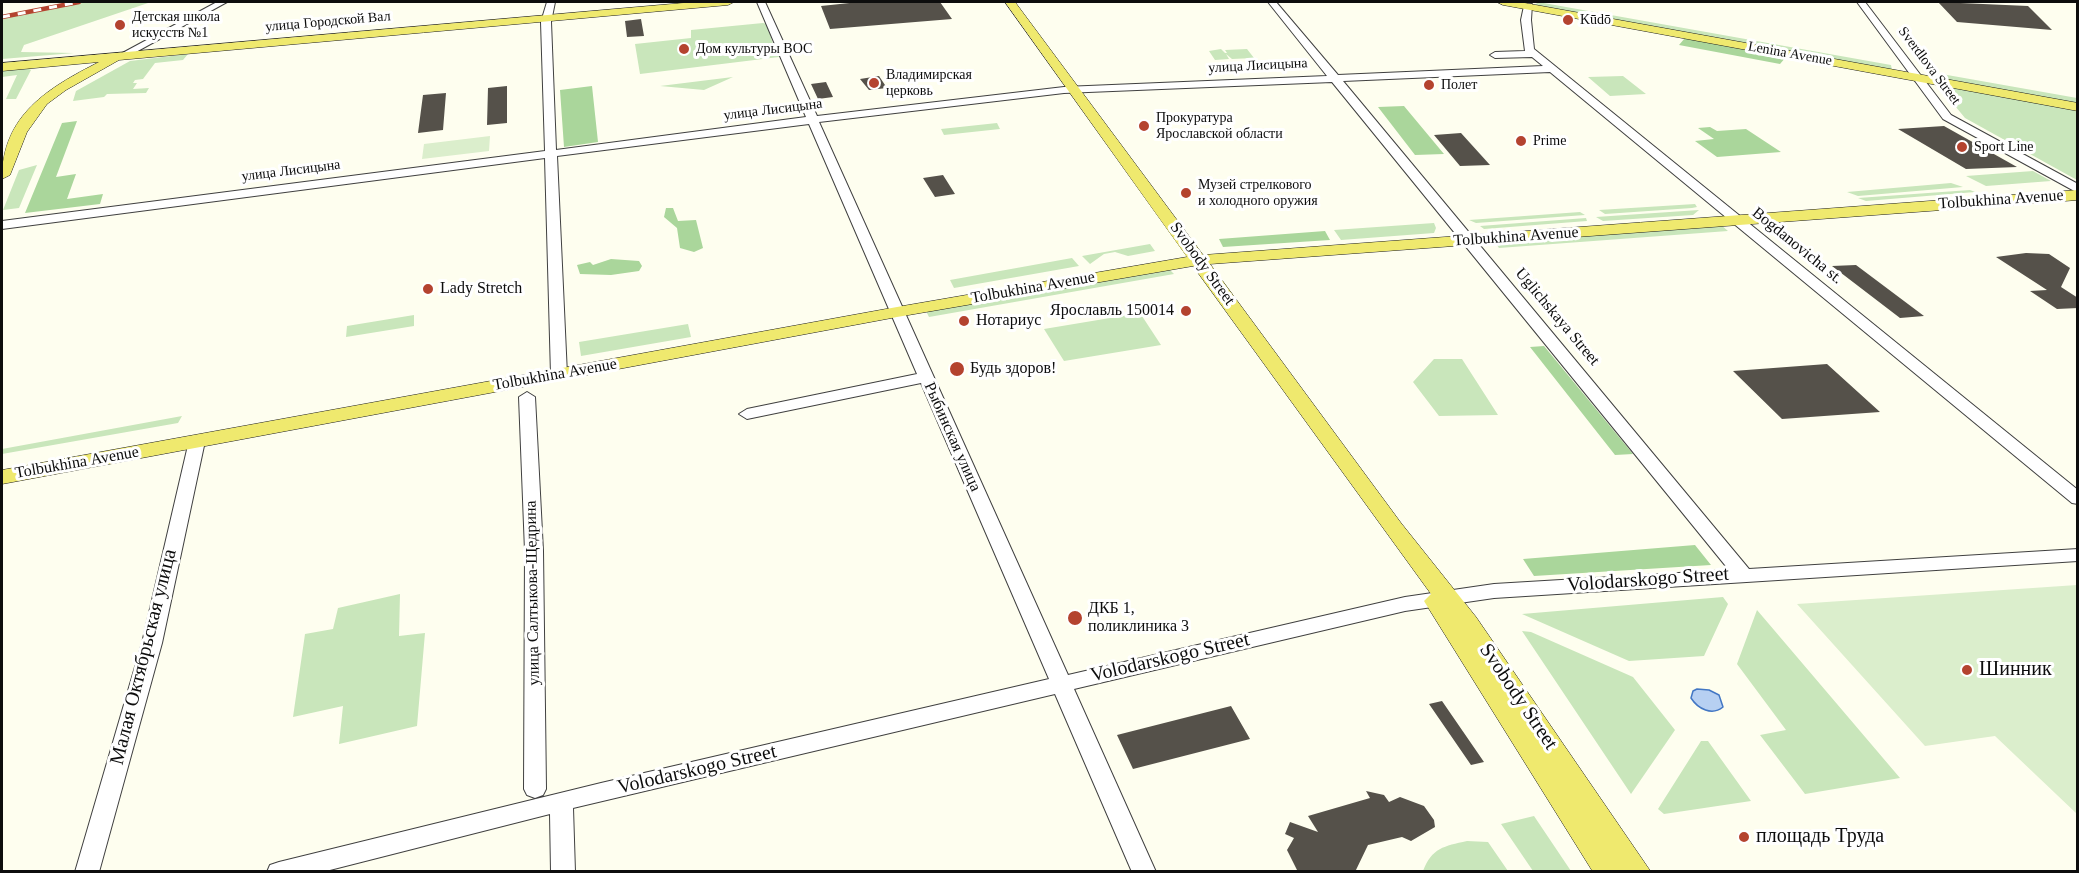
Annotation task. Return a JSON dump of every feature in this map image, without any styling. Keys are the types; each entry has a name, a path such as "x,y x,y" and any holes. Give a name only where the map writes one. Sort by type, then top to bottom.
{"main road":[{"name":"улица Городской Вал","path":"2,67 728,2"},
{"name":"Svobody Street","path":"1011,2 1393,528 1441,598 1610,872"},
{"name":"Lenina Avenue","path":"1503,2 1532,4 1913,72 2078,97"},
{"name":"Lenina Avenue","path":"1547,2 1913,72 2078,107"},
{"path":"2,175 25,124 37,106 60,89 122,56"},
{"name":"Tolbukhina Avenue","path":"2,477 897,312 1199,260 2078,195"},
{"name":"Svobody Street","path":"1441,598 1526,706 1636,872"}],"street":[{"path":"122,56 223,2"},
{"path":"551,2 548,18 559,375"},
{"name":"Рыбинская улица","path":"761,2 1144,872"},
{"name":"Uglichskaya Street","path":"1272,2 1743,574"},
{"name":"Sverdlova Street","path":"1861,2 1947,117 2078,189"},
{"path":"1532,4 1527,10 1527,46 1535,54"},
{"path":"1495,55 1535,54"},
{"name":"Bogdanovicha st.","path":"1535,54 2078,499"},
{"name":"улица Лисицына","path":"2,225 811,120 1076,89 1552,69"},
{"path":"747,414 926,377"},
{"name":"улица Салтыкова-Щедрина","path":"527,398 534,551 535,789"},
{"name":"Малая Октябрьская улица","path":"87,872 152,643 197,441"},
{"name":"Volodarskogo Street","path":"279,872 561,802 1441,598 1494,591 1743,574 2078,555"},
{"path":"561,802 563,872"}],"green space":[{"path":"87,2 151,2 24,45 21,52 74,53 2,59 2,18"},
{"path":"1538,2 1891,65 1892,70 1535,5"},
{"path":"767,24 779,57 640,74 635,44 691,38 691,30"},
{"path":"1685,38 1786,57 1780,64 1679,45"},
{"path":"1221,49 1227,53 1225,50 1247,49 1254,58 1232,59 1226,54 1229,59 1215,60 1209,51"},
{"path":"188,54 183,60 155,63 143,79 135,80 133,83 137,83 133,89 149,88 146,93 107,94 104,97 73,101 76,91 130,61"},
{"path":"27,68 31,70 16,99 6,99 17,75 2,77 2,71"},
{"path":"1936,73 2077,98 2077,104 1941,79"},
{"path":"1623,76 1646,94 1610,96 1588,77"},
{"path":"733,77 704,90 660,86"},
{"path":"1937,84 2077,110 2077,180 1965,118"},
{"path":"592,86 598,142 564,147 560,90"},
{"path":"1404,106 1444,154 1415,155 1378,107"},
{"path":"77,121 56,177 76,174 67,199 103,194 100,204 25,213 62,123"},
{"path":"997,123 1000,129 944,135 941,129"},
{"path":"1710,127 1717,131 1746,129 1781,152 1717,157 1695,141 1714,139 1698,128"},
{"path":"490,136 489,151 422,159 424,144"},
{"path":"37,165 19,208 3,210 19,170"},
{"path":"2033,171 2051,181 1986,186 1966,176"},
{"path":"1951,183 1963,187 1858,196 1847,192"},
{"path":"1970,190 1975,192 1866,201 1858,198"},
{"path":"1695,204 1697,207 1692,208 1605,214 1599,210"},
{"path":"666,208 673,208 678,221 696,220 703,248 694,252 680,248 677,228 664,217"},
{"path":"1699,210 1693,215 1603,221 1596,217"},
{"path":"1580,212 1585,215 1476,223 1469,220"},
{"path":"1586,218 1587,221 1484,229 1480,226"},
{"path":"1434,223 1436,228 1434,233 1341,240 1334,230"},
{"path":"1721,225 1728,231 1499,248 1495,242"},
{"path":"1325,231 1330,240 1223,247 1219,239"},
{"path":"1150,244 1155,251 1128,256 1115,252 1104,254 1090,264 1082,256"},
{"path":"1072,258 1079,266 954,288 950,280"},
{"path":"611,259 639,261 642,266 639,271 611,275 580,274 577,265 590,262 593,265"},
{"path":"1170,270 1174,274 929,317 926,311"},
{"path":"1140,313 1161,345 1064,361 1044,329"},
{"path":"414,315 414,326 346,337 347,326"},
{"path":"688,324 691,337 581,356 579,342"},
{"path":"1544,346 1633,454 1615,455 1530,347"},
{"path":"1434,359 1462,359 1498,415 1439,416 1413,382"},
{"path":"182,416 178,423 2,454 2,449"},
{"path":"1695,545 1711,565 1534,576 1523,559"},
{"name":"Шинник","path":"2077,585 2077,814 1995,736 1925,746 1797,604"},
{"path":"400,594 399,636 425,633 417,726 339,744 343,706 293,717 305,634 333,629 338,608"},
{"path":"1723,597 1728,604 1704,656 1629,661 1522,614"},
{"path":"1757,610 1900,778 1805,794 1760,735 1786,730 1737,664"},
{"path":"1522,631 1531,632 1633,677 1675,730 1631,794"},
{"path":"1701,741 1708,741 1751,801 1664,814 1658,809"},
{"path":"1534,816 1571,871 1533,871 1501,824"},
{"path":"1467,841 1488,842 1508,871 1423,871 1430,857 1440,849"}],"water":[{"path":"1709,690 1719,695 1723,707 1714,711 1701,708 1691,698 1693,691"}],"building":[{"path":"859,2 940,2 952,19 830,29 821,6"},
{"path":"1938,2 2028,6 2052,30 1957,22"},
{"path":"641,19 644,36 627,37 625,21"},
{"name":"Владимирская церковь","path":"879,76 887,88 869,90 860,79"},
{"path":"826,82 833,97 818,99 811,84"},
{"path":"507,86 507,123 487,125 488,88"},
{"path":"446,93 443,130 418,133 423,95"},
{"name":"Sport Line","path":"1944,126 2017,167 1966,169 1898,129"},
{"path":"1461,133 1490,165 1460,166 1434,135"},
{"path":"943,175 955,194 935,197 923,178"},
{"path":"2026,253 2049,254 2070,268 2061,287 2078,298 2078,308 2057,309 2030,291 2047,290 1996,257"},
{"path":"1856,265 1924,316 1900,318 1832,266"},
{"path":"1827,364 1880,412 1782,419 1733,371"},
{"path":"1442,701 1484,762 1471,765 1429,704"},
{"path":"1231,706 1250,739 1133,769 1117,735"},
{"path":"1366,791 1384,795 1389,802 1400,797 1424,806 1434,820 1435,827 1411,841 1402,837 1368,845 1355,872 1298,872 1287,850 1294,838 1285,834 1290,822 1318,832 1308,816 1370,798"}],"railway":[{"path":"2,17 79,2"}],"place":[{"name":"Kūdō","path":"1568,20"},
{"name":"Детская школа искусств №1","path":"120,25"},
{"name":"Дом культуры ВОС","path":"684,49"},
{"name":"Владимирская церковь","path":"874,83"},
{"name":"Полет","path":"1429,85"},
{"name":"Прокуратура Ярославской области","path":"1144,126"},
{"name":"Prime","path":"1521,141"},
{"name":"Sport Line","path":"1962,147"},
{"name":"Музей стрелкового и холодного оружия","path":"1186,193"},
{"name":"Lady Stretch","path":"428,289"},
{"name":"Ярославль 150014","path":"1186,311"},
{"name":"Нотариус","path":"964,321"},
{"name":"Будь здоров!","path":"957,369"},
{"name":"ДКБ 1, поликлиника 3","path":"1075,618"},
{"name":"Шинник","path":"1967,670"},
{"name":"площадь Труда","path":"1744,837"}]}
